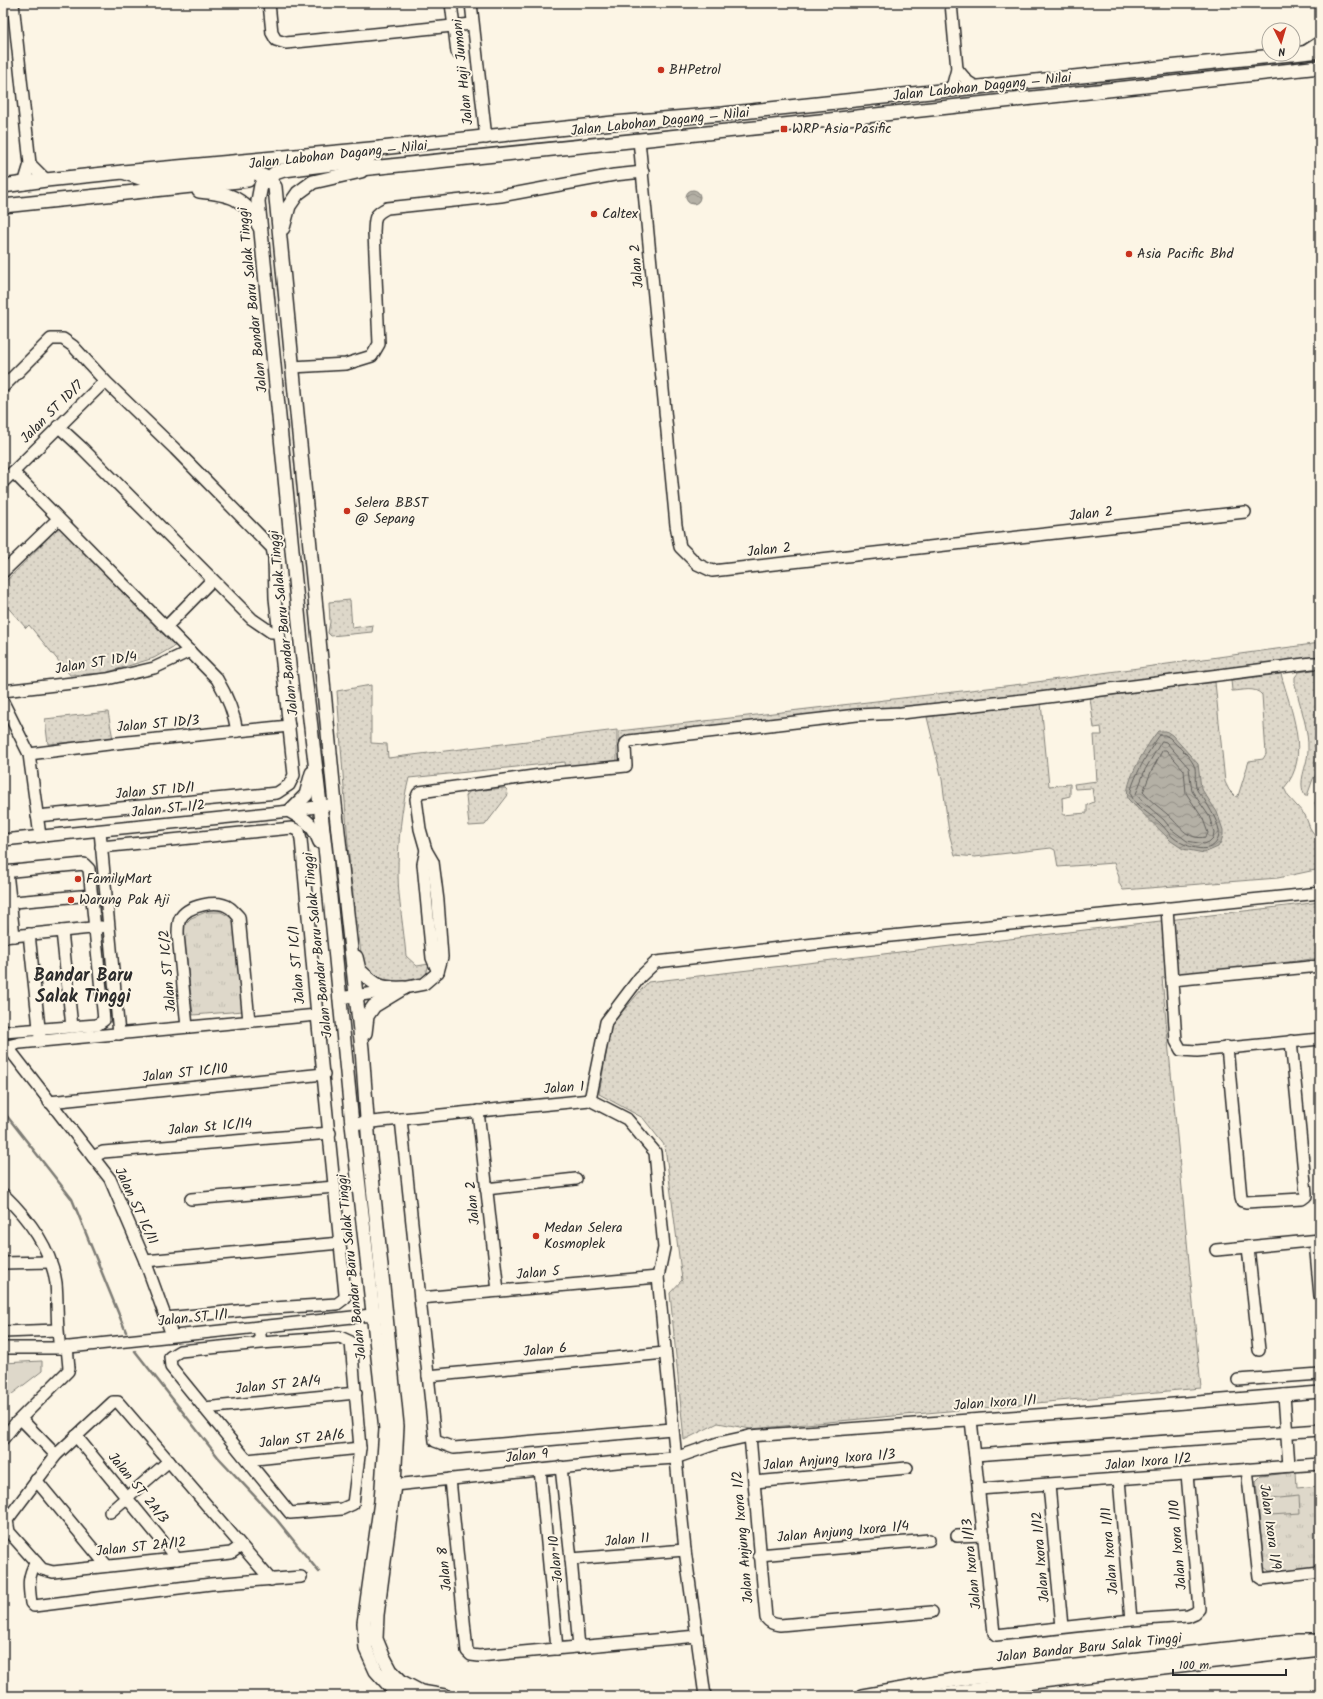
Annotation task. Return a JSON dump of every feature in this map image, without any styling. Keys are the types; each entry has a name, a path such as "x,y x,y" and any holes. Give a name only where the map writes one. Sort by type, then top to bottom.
{"main road":[{"name":"Jalan Labohan Dagang ‒ Nilai","path":"1301,53 1320,51"},
{"name":"Jalan Labohan Dagang ‒ Nilai","path":"3,186 123,172 486,138 1261,58"},
{"name":"Jalan Labohan Dagang ‒ Nilai","path":"3,206 1320,67"},
{"path":"123,172 146,180 246,172 260,173 268,178 275,173 294,168 364,160 381,148"},
{"path":"281,234 289,206 298,193 313,182 377,167"},
{"name":"Jalan Bandar Baru Salak Tinggi","path":"405,1696 394,1691 376,1672 366,1649 364,1623 389,1484 397,1426 362,1049 335,804 292,367 281,234 275,187 268,178 261,185 259,191 261,229 314,762 326,856 352,1124 386,1429 389,1484 376,1639 382,1656 391,1671 402,1682 421,1692 445,1696"},
{"path":"146,191 190,190 226,194 241,202 253,214 261,229"},
{"path":"269,304 286,302"},
{"path":"314,762 311,783 306,795 290,811 309,822 317,834 326,856"},
{"path":"346,903 359,970 380,987 404,988"},
{"path":"362,1049 367,1016 374,1006 404,988"},
{"name":"Jalan Bandar Baru Salak Tinggi","path":"862,1696 960,1679 1290,1642 1320,1641"},
{"name":"Jalan Bandar Baru Salak Tinggi","path":"935,1696 1033,1682 1320,1649"}],"street":[{"path":"13,3 30,164 24,184"},
{"path":"269,3 272,33 276,40 286,43 472,24"},
{"path":"452,3 457,52"},
{"name":"Jalan Haji Jumani","path":"471,3 472,24 486,138"},
{"path":"947,90 953,84 957,69 951,3"},
{"path":"1301,51 1320,42"},
{"path":"957,69 968,82 976,87"},
{"name":"Jalan 2","path":"639,140 676,525 680,547 697,564 712,571 1245,512"},
{"path":"30,164 46,180"},
{"path":"292,367 346,364 372,356 379,344 374,232 377,213 387,208 501,196 614,175 643,172"},
{"path":"3,387 51,339 64,339 73,346 105,381 175,449 272,548 289,726"},
{"name":"Jalan ST 1D/7","path":"3,482 105,381"},
{"path":"58,426 82,448 252,619 271,632 279,632"},
{"path":"13,472 217,679 226,693 234,714 236,731"},
{"path":"3,572 58,519"},
{"path":"166,627 212,580"},
{"name":"Jalan ST 1D/4","path":"3,691 107,679 154,668 190,651"},
{"path":"339,998 424,984 438,972 442,957 438,901 433,862 426,850 420,829 416,799 420,792 626,766 625,746 629,741 857,715 901,713 950,708 1320,663"},
{"path":"3,702 29,754 40,836"},
{"name":"Jalan ST 1D/3","path":"29,754 117,743 289,726"},
{"name":"Jalan ST 1D/1","path":"37,816 276,794 289,784 294,775 289,726"},
{"name":"Jalan ST 1/2","path":"3,840 290,811 335,804"},
{"name":"Jalan ST 1C/1","path":"101,847 292,828 299,831 301,839 345,1294 342,1301 337,1304 257,1309 166,1318"},
{"path":"100,830 120,1034"},
{"path":"5,1029 39,1030 72,1028 97,1025 104,1020 95,928 92,895 89,869 84,864 5,872 8,936 95,928 109,926"},
{"path":"590,1100 606,1022 640,977 656,962 841,941 1320,892"},
{"path":"7,903 92,895"},
{"name":"Jalan ST 1C/2","path":"187,1027 178,934 179,919 186,911 195,906 208,904 222,904 231,908 239,917 249,1021"},
{"path":"1167,908 1176,1041 1182,1050 1188,1051 1320,1039"},
{"path":"62,931 72,1028"},
{"path":"29,934 40,1042"},
{"path":"1172,980 1320,966"},
{"path":"4,1046 20,1043 317,1015"},
{"path":"5,1029 20,1043"},
{"path":"1227,1047 1242,1201 1302,1199 1306,1196 1306,1193 1291,1041"},
{"name":"Jalan ST 1C/11","path":"4,1046 110,1179 145,1261 172,1335"},
{"name":"Jalan ST 1C/10","path":"49,1102 324,1074"},
{"name":"Jalan 1","path":"352,1124 590,1100 627,1119 655,1152 664,1248 658,1277 685,1550 704,1696"},
{"name":"Jalan 2","path":"478,1111 498,1291"},
{"path":"401,1119 435,1441 454,1448 672,1429"},
{"name":"Jalan St 1C/14","path":"93,1157 103,1152 330,1133"},
{"path":"486,1189 576,1179"},
{"path":"191,1199 335,1187"},
{"path":"3,1194 16,1206 41,1239 50,1262 56,1282 57,1330 64,1347 69,1368 68,1371 3,1439"},
{"path":"1216,1250 1318,1240 1320,1296"},
{"path":"145,1261 340,1243"},
{"path":"1248,1246 1259,1350"},
{"path":"3,1263 50,1262"},
{"name":"Jalan 5","path":"420,1298 658,1277"},
{"name":"Jalan ST 1/1","path":"3,1348 64,1347 386,1314"},
{"path":"259,1327 261,1343"},
{"path":"3,1332 57,1330"},
{"path":"340,1337 351,1342 360,1448 353,1504 342,1509 290,1513 171,1368 170,1357 180,1351 261,1343 340,1337"},
{"name":"Jalan 6","path":"428,1376 665,1353"},
{"path":"1238,1380 1320,1374"},
{"name":"Jalan Ixora 1/1","path":"675,1458 718,1443 750,1436 1320,1392"},
{"name":"Jalan ST 2A/4","path":"204,1408 356,1393"},
{"path":"1284,1395 1289,1466"},
{"path":"271,1580 118,1402 113,1402 56,1455 7,1520 9,1532 39,1566 30,1573 31,1603 34,1606 204,1585 271,1580 301,1577"},
{"path":"21,1419 56,1455"},
{"name":"Jalan Ixora 1/13","path":"971,1420 994,1633 996,1635 1062,1627"},
{"path":"975,1455 1320,1430"},
{"name":"Jalan ST 2A/3","path":"76,1436 177,1559"},
{"name":"Jalan Anjung Ixora 1/2","path":"750,1436 759,1555 766,1618 773,1624 780,1625 932,1612"},
{"name":"Jalan ST 2A/6","path":"247,1460 360,1448"},
{"name":"Jalan 9","path":"389,1484 561,1467 675,1458"},
{"path":"110,1512 169,1461"},
{"name":"Jalan Ixora 1/2","path":"979,1489 1320,1464"},
{"name":"Jalan 10","path":"561,1467 579,1647"},
{"name":"Jalan Anjung Ixora 1/3","path":"754,1482 907,1468"},
{"name":"Jalan 10","path":"540,1469 557,1649"},
{"name":"Jalan Ixora 1/9","path":"1247,1470 1259,1577 1262,1579 1320,1572"},
{"name":"Jalan Ixora 1/10","path":"1131,1620 1188,1616 1195,1613 1199,1609 1187,1474"},
{"name":"Jalan 8","path":"450,1479 467,1651 471,1655 479,1656 557,1649"},
{"name":"Jalan Ixora 1/11","path":"1119,1479 1131,1620"},
{"path":"36,1480 107,1566"},
{"name":"Jalan Ixora 1/12","path":"1049,1485 1062,1627"},
{"path":"957,1536 984,1535"},
{"name":"Jalan Anjung Ixora 1/4","path":"759,1555 929,1540"},
{"name":"Jalan ST 2A/12","path":"39,1566 52,1572 231,1553 241,1546"},
{"name":"Jalan 11","path":"571,1559 685,1550"},
{"path":"1062,1627 1131,1620"},
{"path":"557,1649 697,1636"}],"green space":[{"path":"59,527 178,644 154,658 105,673 70,675 29,625 26,628 3,602 3,584"},
{"path":"350,600 352,628 373,625 372,632 331,636 328,633 330,622 329,602"},
{"path":"1320,643 1320,657 965,702 870,709 619,739 619,731 1022,684"},
{"path":"1320,669 1320,768 1313,779 1307,796 1305,796 1302,780 1308,751 1308,743 1306,726 1295,685 1295,677 1299,672"},
{"path":"1281,674 1293,717 1298,747 1297,762 1292,776 1284,788 1288,796 1305,815 1310,828 1320,843 1320,869 1278,878 1123,890 1119,883 1119,877 1114,863 1058,867 1055,850 1051,848 975,857 955,855 949,833 942,779 927,717 1041,703 1049,786 1070,784 1070,796 1062,798 1063,815 1087,813 1087,805 1094,802 1092,788 1075,789 1074,784 1097,781 1094,735 1102,735 1101,727 1094,728 1090,698 1215,682 1225,782 1229,790 1236,797 1238,796 1249,761 1263,759 1266,754 1262,695 1259,692 1252,690 1232,691 1231,680"},
{"path":"371,685 371,743 387,744 388,758 617,730 617,764 566,770 565,762 409,778 400,826 398,883 406,956 417,966 429,964 425,978 420,981 389,984 365,972 362,960 350,871 337,691"},
{"path":"108,712 113,739 48,744 45,719"},
{"path":"505,788 508,795 485,825 469,826 466,796 470,791"},
{"path":"1320,789 1320,820 1315,803"},
{"path":"1320,902 1320,958 1162,978 1201,1388 751,1429 718,1423 684,1440 670,1293 682,1280 665,1146 643,1118 599,1094 611,1025 648,982"},
{"path":"206,912 221,912 234,919 243,1011 193,1015 183,926 191,918"},
{"path":"42,1361 42,1371 3,1401 3,1363"},
{"path":"1296,1472 1297,1488 1318,1486 1320,1506 1320,1567 1269,1571 1264,1567 1256,1481 1261,1476"},
{"path":"1299,1496 1300,1513 1271,1515 1270,1499"}],"water":[{"path":"690,190 696,190 700,194 700,200 696,204 690,204 686,200 686,194"},
{"path":"1158,731 1166,731 1172,735 1198,764 1201,788 1217,812 1223,830 1221,842 1218,847 1204,853 1183,849 1171,841 1128,799 1127,792 1129,783 1137,764 1148,744"}],"waterway":[{"path":"3,1111 72,1199 126,1332"},
{"path":"135,1351 218,1457 277,1520 319,1572"}],"place":[{"name":"BHPetrol","path":"661,70"},
{"name":"WRP Asia Pasific","path":"784,129"},
{"name":"Caltex","path":"594,214"},
{"name":"Asia Pacific Bhd","path":"1129,254"},
{"name":"Selera BBST @ Sepang","path":"347,511"},
{"name":"FamilyMart","path":"78,879"},
{"name":"Warung Pak Aji","path":"71,900"},
{"name":"Medan Selera Kosmoplek","path":"536,1236"}],"district":[{"name":"Bandar Baru Salak Tinggi","path":"83,986"}]}
